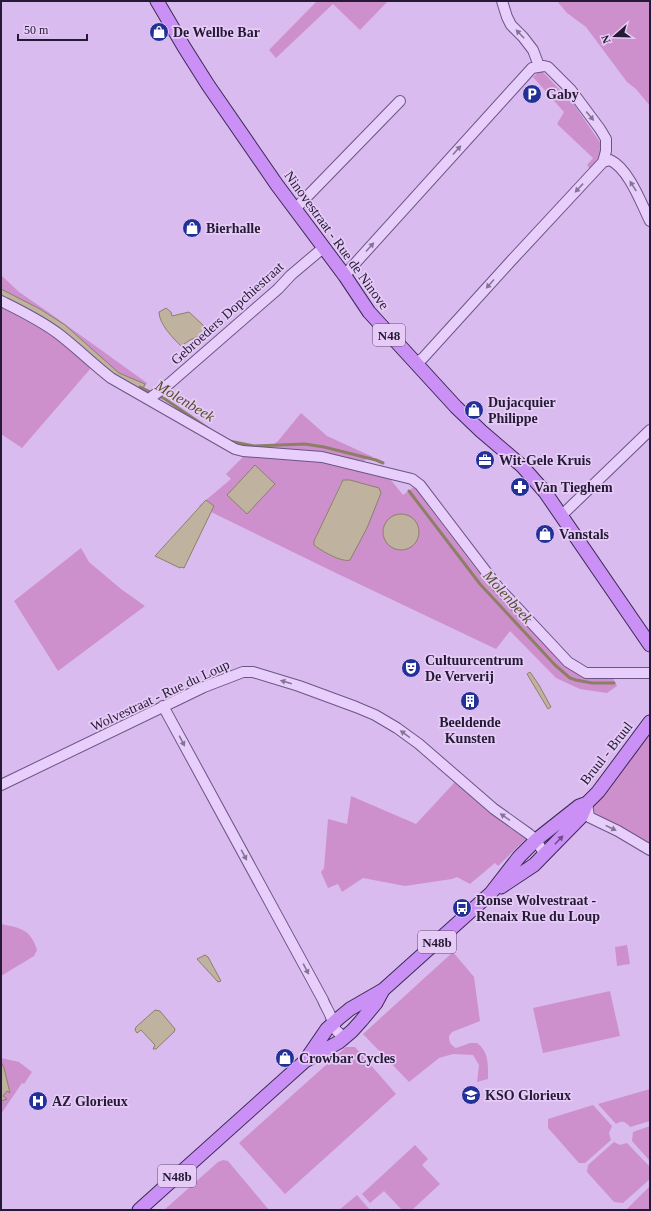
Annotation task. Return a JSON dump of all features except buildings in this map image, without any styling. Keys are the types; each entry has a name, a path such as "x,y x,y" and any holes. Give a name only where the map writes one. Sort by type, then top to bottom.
{"main road":[{"name":"Ninovestraat - Rue de Ninove","path":"157,1 195,65 369,312 415,364 476,426 522,466 545,492 650,645"},
{"name":"Bruul - Bruul","path":"587,803 598,792 650,722"},
{"name":"N48b","path":"491,893 519,858 536,840 579,806 587,803"},
{"name":"N48b","path":"305,1061 314,1046 344,1014 383,990 491,893 534,865 545,855 581,817 587,803"},
{"name":"N48b","path":"139,1210 305,1061 339,1042 346,1036 376,1003 383,990"}],"street":[{"path":"502,1 506,17 511,25 533,50 536,67"},
{"path":"345,276 536,67 548,67 571,90 606,139 604,161 423,358 415,364"},
{"path":"295,209 400,101"},
{"path":"604,161 610,160 618,163 641,200 650,221"},
{"name":"Gebroeders Dopchiestraat","path":"151,398 278,289 291,275 323,248"},
{"path":"1,301 41,322 60,335 111,378 151,398 219,440 239,450 322,457 412,478 420,485 498,586 568,662 586,673 650,673"},
{"path":"562,515 650,430"},
{"name":"Wolvestraat - Rue du Loup","path":"1,785 204,687 243,672 253,672 300,686 356,707 397,728 419,744 494,809 536,840 545,855"},
{"path":"163,706 318,991 336,1031 346,1036"},
{"path":"587,803 589,817 618,831 650,850"},
{"path":"344,1014 351,1016 356,1026"}],"shaded area":[{"path":"317,1 388,1 360,30 333,4 276,58 269,50"},
{"path":"557,1 650,1 650,106 636,89 627,82 586,27 567,13"},
{"path":"541,70 575,106 604,148 601,156 590,169 587,165 593,158 557,124 564,112 533,77"},
{"path":"1,275 19,292 147,383 137,399 91,368 22,448 1,434"},
{"path":"1,289 40,309 65,325 119,373 145,384 142,390 111,375 22,308 1,295"},
{"path":"166,308 171,312 172,316 189,312 204,326 206,332 181,346 161,321 159,312"},
{"path":"301,413 327,436 373,457 363,461 309,452 269,448 278,441"},
{"path":"245,455 300,458 381,473 391,480 403,495 414,487 476,569 505,603 567,668 580,675 613,678 617,686 607,693 580,689 556,678 510,631 496,649 199,506 231,479 226,474","holes":["341,483 346,561 323,551 314,541","400,514 411,517 418,527 388,544 384,534 385,525 390,518"]},
{"path":"255,465 275,484 247,514 227,495"},
{"path":"343,480 350,480 379,488 381,493 367,528 350,560 342,560 331,556 314,545 314,541"},
{"path":"206,500 214,506 184,568 180,568 155,556"},
{"path":"401,514 414,519 419,532 414,545 401,550 388,545 383,532 388,519"},
{"path":"81,548 89,562 121,589 145,606 58,671 14,601"},
{"path":"530,672 551,707 548,709 527,674"},
{"path":"650,730 650,846 590,810"},
{"path":"456,781 526,839 498,866 495,863 470,884 457,877 405,886 363,878 342,892 338,884 328,888 321,872 324,868 328,819 347,824 351,796 416,824"},
{"path":"1,924 19,928 24,931 32,938 37,950 34,956 1,976"},
{"path":"627,945 630,964 617,966 615,947"},
{"path":"453,952 474,977 480,1021 452,1032 449,1036 449,1040 456,1048 470,1043 477,1043 484,1050 487,1059 488,1079 477,1082 479,1065 473,1055 453,1054 439,1058 409,1082 363,1034"},
{"path":"205,955 208,957 221,981 218,982 197,959"},
{"path":"610,991 620,1036 543,1053 533,1008"},
{"path":"155,1010 160,1011 175,1029 174,1032 156,1049 153,1049 155,1045 141,1030 137,1033 135,1030 136,1027"},
{"path":"346,1047 355,1047 396,1094 285,1194 239,1143"},
{"path":"1,1058 19,1062 32,1072 24,1084 22,1083 1,1114"},
{"path":"1,1062 4,1068 10,1093 7,1091 3,1096 7,1099 1,1101"},
{"path":"650,1089 650,1121 630,1127 624,1122 616,1124 598,1104"},
{"path":"593,1105 612,1126 609,1133 611,1140 585,1163 579,1163 548,1128 548,1119"},
{"path":"650,1126 650,1161 632,1141 633,1132"},
{"path":"614,1142 620,1145 627,1143 650,1167 650,1179 623,1203 614,1202 587,1172 588,1165"},
{"path":"415,1145 428,1159 422,1165 440,1184 412,1210 402,1210 384,1191 370,1203 362,1194"},
{"path":"223,1160 228,1161 269,1210 164,1210 218,1162"},
{"path":"650,1186 650,1210 626,1210"},
{"path":"357,1195 370,1210 339,1210"}],"waterway":[{"name":"Molenbeek","path":"140,387 165,399 209,429"},
{"name":"Molenbeek","path":"229,441 254,446 305,444 324,447 383,463"},
{"name":"Molenbeek","path":"409,491 480,584 555,665 570,678 576,680 592,683 614,683"}],"place":[{"name":"De Wellbe Bar","path":"159,32"},
{"name":"Gaby","path":"532,94"},
{"name":"Bierhalle","path":"192,228"},
{"name":"Dujacquier Philippe","path":"474,410"},
{"name":"Wit-Gele Kruis","path":"485,460"},
{"name":"Van Tieghem","path":"520,487"},
{"name":"Vanstals","path":"545,534"},
{"name":"Cultuurcentrum De Ververij","path":"411,668"},
{"name":"Beeldende Kunsten","path":"470,701"},
{"name":"Ronse Wolvestraat - Renaix Rue du Loup","path":"462,908"},
{"name":"Crowbar Cycles","path":"285,1058"},
{"name":"KSO Glorieux","path":"471,1095"},
{"name":"AZ Glorieux","path":"38,1101"}]}
